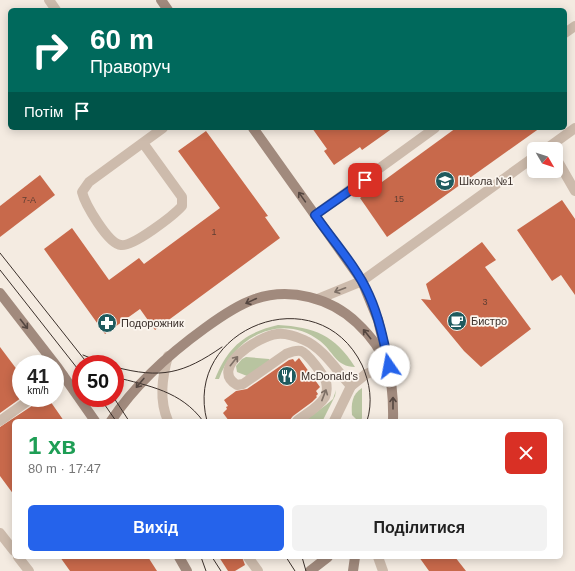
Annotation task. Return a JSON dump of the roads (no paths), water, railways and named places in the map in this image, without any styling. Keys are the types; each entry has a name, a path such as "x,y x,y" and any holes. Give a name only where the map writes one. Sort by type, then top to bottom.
{"main road":[{"path":"254,130 362,281 378,320 389,366 394,401 393,419"},
{"path":"0,293 43,355"},
{"path":"113,419 149,373 168,356 222,315 255,299 276,294 298,295 318,299 334,306 351,317 365,330 389,366"},
{"path":"64,384 93,419"},
{"path":"180,559 187,571"},
{"path":"310,571 325,559"},
{"path":"353,571 355,559"}],"street":[{"path":"143,143 182,197 182,206 175,214 130,244 121,246 112,241 85,203 82,192 89,182 160,130"},
{"path":"315,215 432,130"},
{"path":"557,142 573,131"},
{"path":"318,299 362,281 527,162"},
{"path":"563,170 575,191"},
{"path":"300,419 320,404 325,396 326,381 302,351 293,351 286,354 243,384 237,385 231,382 228,375 228,369 237,357 248,347 276,334 287,334 297,337 312,344 321,352 351,386"},
{"path":"167,419 164,412 162,390 168,356"},
{"path":"335,419 351,386 366,374 389,366"},
{"path":"0,422 20,407"},
{"path":"0,532 12,548"},
{"path":"20,559 29,571"},
{"path":"249,559 258,571"},
{"path":"379,559 383,571"}],"tram line":[{"path":"0,253 81,355"},
{"path":"0,270 72,362"},
{"path":"207,419 205,388 214,360 233,339 259,324 287,319 316,323 342,338 362,365 367,379 370,393 370,407 368,419"},
{"path":"124,369 146,373 171,372 195,363 222,347"},
{"path":"124,379 152,387 174,396 185,403 201,419"},
{"path":"106,407 115,419"},
{"path":"120,407 128,419"},
{"path":"202,559 206,571"},
{"path":"213,559 221,571"},
{"path":"287,559 295,571"},
{"path":"303,559 306,571"}],"place":[{"name":"Школа №1","path":"445,181"},
{"name":"Бистро","path":"457,321"},
{"name":"Подорожник","path":"107,323"},
{"name":"McDonald's","path":"287,376"}]}
